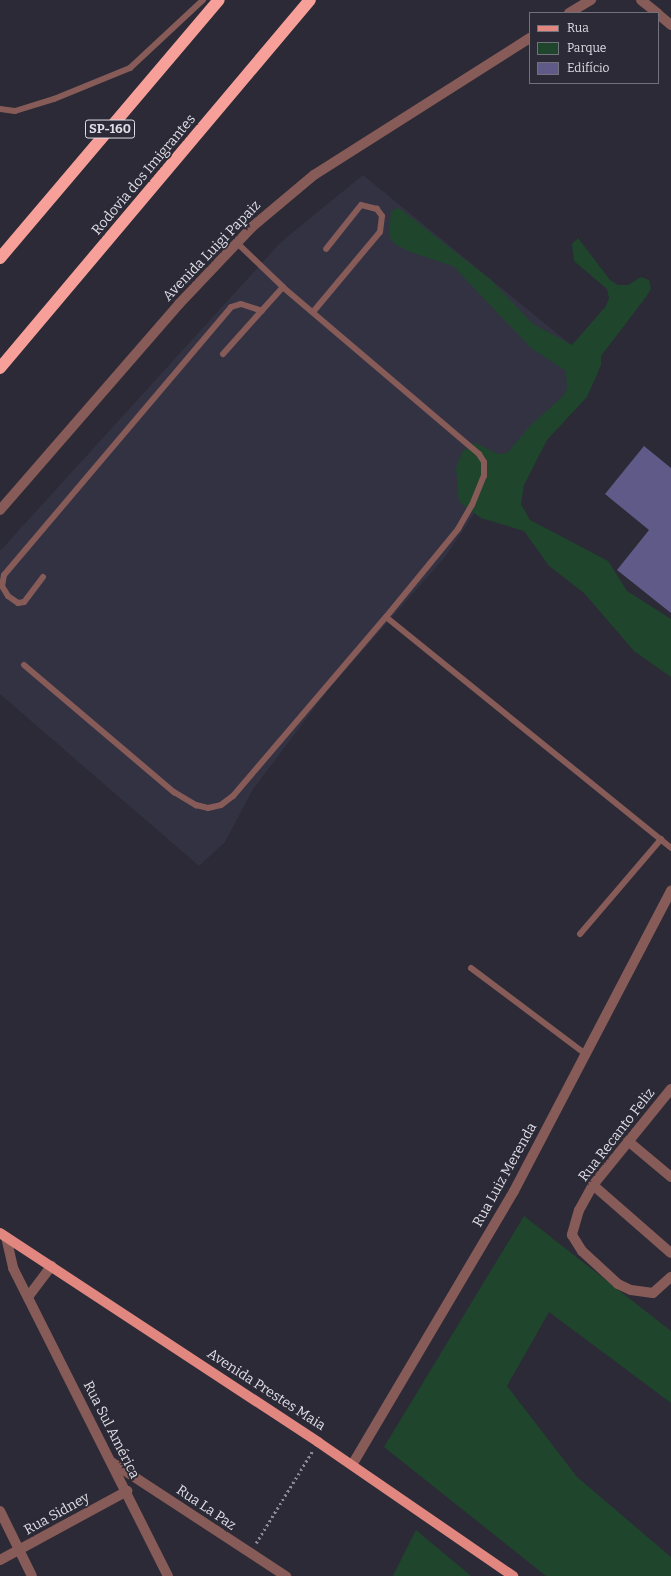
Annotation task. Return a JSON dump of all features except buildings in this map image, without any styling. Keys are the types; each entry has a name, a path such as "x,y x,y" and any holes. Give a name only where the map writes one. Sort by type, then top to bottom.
{"highway":[{"name":"SP-160","path":"0,258 219,0"},
{"name":"Rodovia dos Imigrantes","path":"0,368 310,0"}],"main road":[{"name":"Avenida Prestes Maia","path":"3,1235 318,1442 513,1576"}],"street":[{"path":"572,12 591,0"},
{"path":"641,0 656,12"},
{"path":"659,15 671,25"},
{"name":"Avenida Luigi Papaiz","path":"0,510 236,242 314,175 529,39"},
{"name":"Rua Luiz Merenda","path":"352,1465 514,1191 587,1055 671,891"},
{"name":"Rua Recanto Feliz","path":"669,1095 628,1141 593,1185 573,1225 572,1235 582,1251 618,1284 642,1294 653,1293 671,1277"},
{"path":"628,1141 671,1177"},
{"path":"593,1185 671,1253"},
{"name":"Rua Sul América","path":"3,1235 13,1268 127,1491 168,1576"},
{"path":"28,1296 50,1266"},
{"name":"Rua La Paz","path":"112,1462 250,1554 286,1576"},
{"name":"Rua Sidney","path":"0,1560 20,1551 127,1491"},
{"path":"0,1512 32,1576"}],"lane":[{"path":"0,109 15,111 99,83 130,68 203,0"},
{"path":"313,312 380,232 382,216 377,209 361,206 326,249"},
{"path":"24,665 174,792 208,808 221,806 233,796 386,617 458,528 478,493 484,476 484,462 474,449 283,287 236,242"},
{"path":"223,354 283,287"},
{"path":"43,578 24,602 18,603 8,596 2,586 4,575 231,307 241,304 262,311"},
{"path":"386,617 671,848"},
{"path":"580,934 661,839"},
{"path":"471,968 587,1055"}],"path":[{"path":"250,1554 318,1442"}],"shaded area":[{"path":"363,175 592,362 490,490 445,557 328,690 253,789 225,842 199,866 0,694 0,551 281,242"}],"green space":[{"path":"399,208 491,280 533,324 572,345 606,306 609,298 607,289 574,261 572,244 578,238 610,280 618,285 628,285 641,277 649,280 651,289 646,297 601,356 601,365 587,397 547,440 524,485 521,504 530,520 608,561 627,591 671,619 671,677 634,651 584,593 549,566 524,531 481,518 459,502 456,468 462,452 475,443 498,454 507,453 531,425 563,396 567,389 566,371 531,348 453,266 410,252 395,244 389,237 391,211"},
{"path":"524,1216 671,1331 671,1403 549,1312 507,1386 577,1477 671,1557 671,1576 546,1576 384,1447"},
{"path":"416,1530 471,1576 393,1576"}]}
